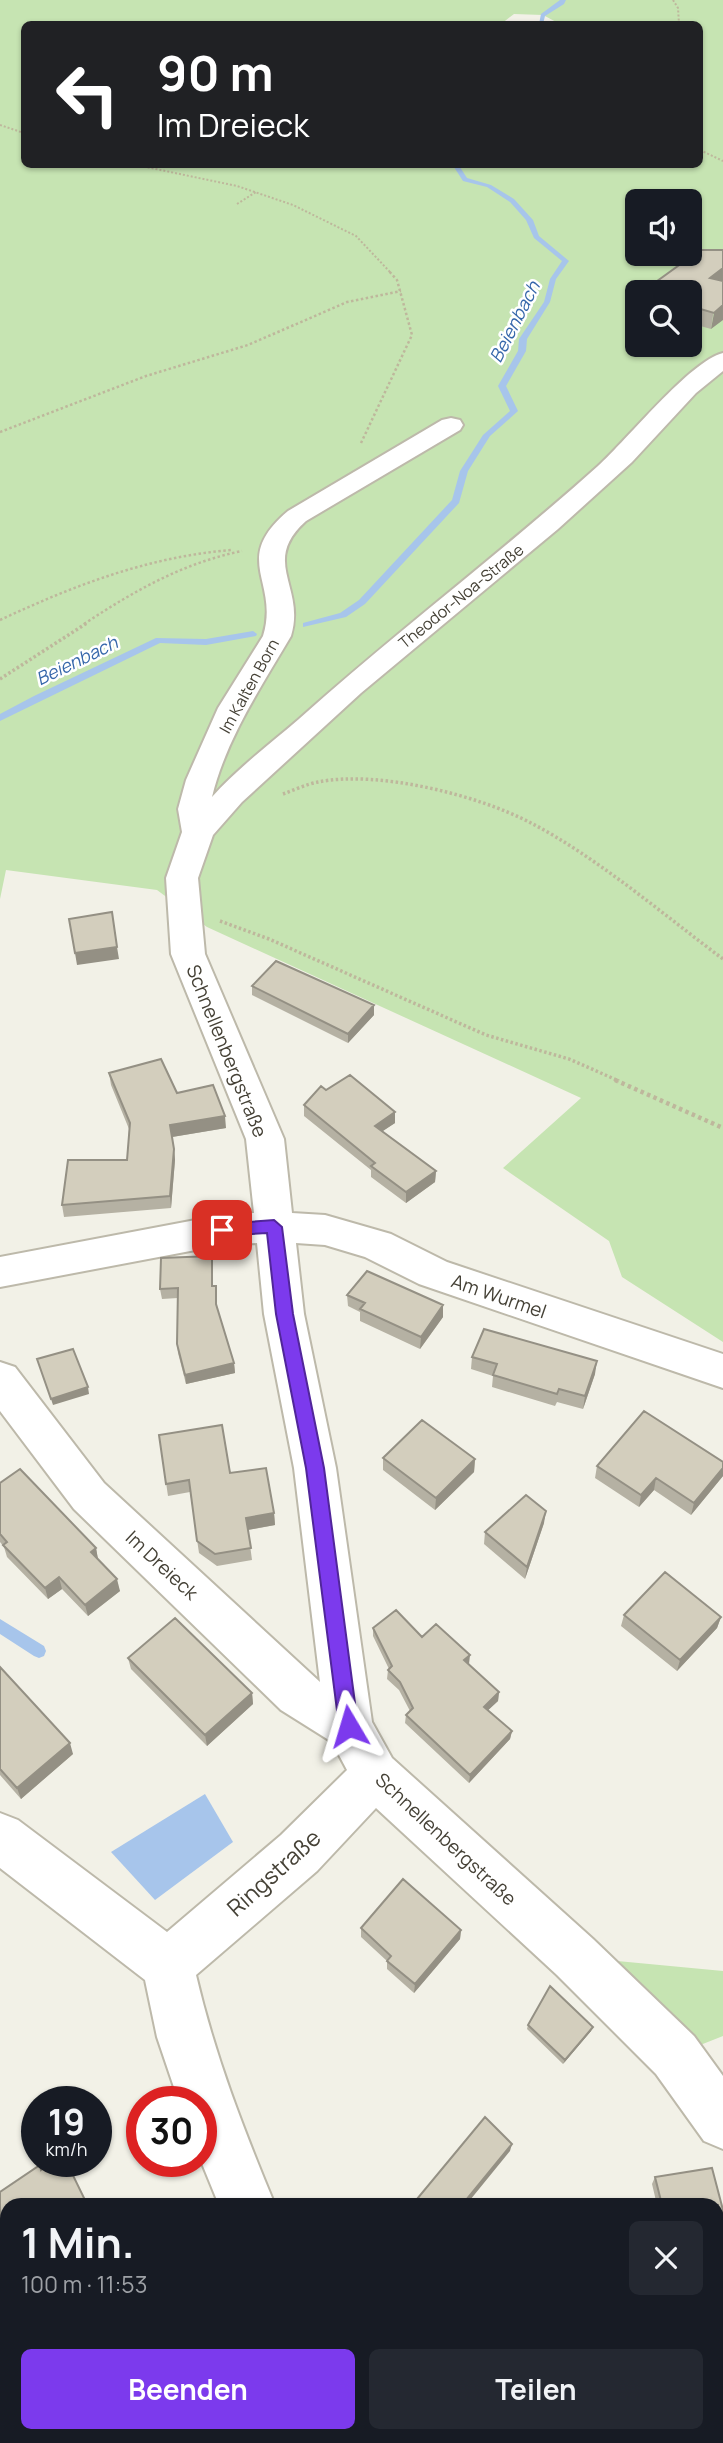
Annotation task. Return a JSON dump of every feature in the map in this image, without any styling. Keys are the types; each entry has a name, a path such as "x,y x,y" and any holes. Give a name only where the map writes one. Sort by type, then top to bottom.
{"street":[{"name":"Theodor-Noa-Straße","path":"198,832 231,795 351,687 550,524 623,457 688,388 723,360"},
{"path":"270,547 284,526 297,516 451,425"},
{"name":"Im Kalten Born","path":"198,832 194,809 201,780 233,708 277,636 281,623 270,547"},
{"name":"Schnellenbergstraße","path":"198,832 182,878 188,954 265,1139 284,1314 315,1468 349,1726 375,1775 575,1957 675,2055 723,2122"},
{"path":"0,1272 222,1230 274,1227"},
{"name":"Am Wurmel","path":"274,1227 325,1230 377,1245 433,1273 723,1371"},
{"name":"Im Dreieck","path":"0,1379 89,1496 298,1693 349,1726"},
{"name":"Ringstraße","path":"167,1965 299,1853 375,1775"},
{"path":"0,1837 167,1965 184,2037 218,2135 244,2198"}],"path":[{"path":"673,0 678,8 679,21"},
{"path":"0,125 21,132"},
{"path":"703,151 723,161"},
{"path":"151,168 237,186 293,205 356,236 397,280 412,335 363,440 354,450"},
{"path":"237,204 256,192"},
{"path":"0,432 146,376 248,345 347,302 402,291"},
{"path":"0,621 138,563 208,551 270,547"},
{"path":"0,679 110,606 183,568 229,552 270,547"},
{"path":"278,795 318,782 359,779 404,783 484,804 531,823 590,861 723,959"},
{"path":"183,917 218,920 269,939 486,1035 569,1059 723,1128"}],"green space":[{"path":"0,0 723,0 723,1342 622,1277 609,1241 503,1168 581,1098 207,927 157,890 6,870 0,899"},
{"path":"575,1957 723,1971 723,2036 675,2055"}],"water":[{"path":"205,1794 233,1842 155,1900 111,1852"}],"building":[{"path":"702,250 723,250 723,268 710,278 723,281 723,305 714,313 702,310 702,280 659,280 678,266 702,266"},
{"path":"112,912 117,947 75,953 69,919"},
{"path":"276,961 374,1005 348,1034 252,986"},
{"path":"161,1059 177,1093 213,1085 225,1116 170,1125 174,1149 170,1196 62,1205 68,1160 127,1160 130,1123 109,1073"},
{"path":"350,1075 395,1112 375,1126 436,1171 406,1192 371,1166 375,1163 304,1105 321,1086 326,1090"},
{"path":"212,1256 212,1286 216,1286 216,1304 234,1363 185,1375 177,1344 178,1288 160,1289 161,1258"},
{"path":"367,1271 443,1305 421,1337 360,1309 365,1303 347,1295"},
{"path":"484,1329 597,1361 585,1396 559,1389 557,1394 493,1375 497,1364 472,1357"},
{"path":"73,1349 88,1387 51,1399 37,1359"},
{"path":"644,1411 723,1462 723,1468 694,1503 656,1478 641,1495 597,1466"},
{"path":"422,1420 475,1459 436,1498 383,1458"},
{"path":"222,1425 230,1473 266,1468 274,1513 246,1518 251,1548 215,1554 197,1541 189,1480 166,1484 159,1435"},
{"path":"20,1469 96,1548 91,1552 117,1579 85,1605 59,1577 45,1588 3,1545 7,1542 0,1534 0,1483"},
{"path":"526,1495 546,1511 527,1567 485,1532"},
{"path":"665,1572 721,1617 680,1660 624,1615"},
{"path":"396,1610 422,1637 436,1624 470,1655 464,1660 499,1692 484,1707 512,1731 470,1775 406,1715 413,1708 400,1682 388,1670 392,1666 373,1628"},
{"path":"175,1618 252,1693 205,1735 128,1658"},
{"path":"0,1667 70,1743 17,1788 0,1769"},
{"path":"403,1879 461,1930 415,1984 387,1961 391,1956 361,1928"},
{"path":"550,1986 593,2027 565,2060 528,2025"},
{"path":"485,2117 512,2144 468,2198 418,2198"},
{"path":"712,2168 720,2198 660,2198 655,2177"},
{"path":"22,2177 74,2177 84,2198 0,2198 0,2192"}],"waterway":[{"name":"Beienbach","path":"542,21 543,15 563,0"},
{"name":"Beienbach","path":"306,625 343,615 362,602 456,501 464,471 487,435 514,411 502,386 522,351 523,339 547,302 553,279 566,261 536,237 525,213 505,195 489,186 465,179 456,168"},
{"name":"Beienbach","path":"0,718 159,640 206,642 253,634"},
{"name":"Beienbach","path":"0,1626 39,1651"}],"route":[{"path":"222,1230 274,1227 284,1314 315,1468 349,1726"}]}
